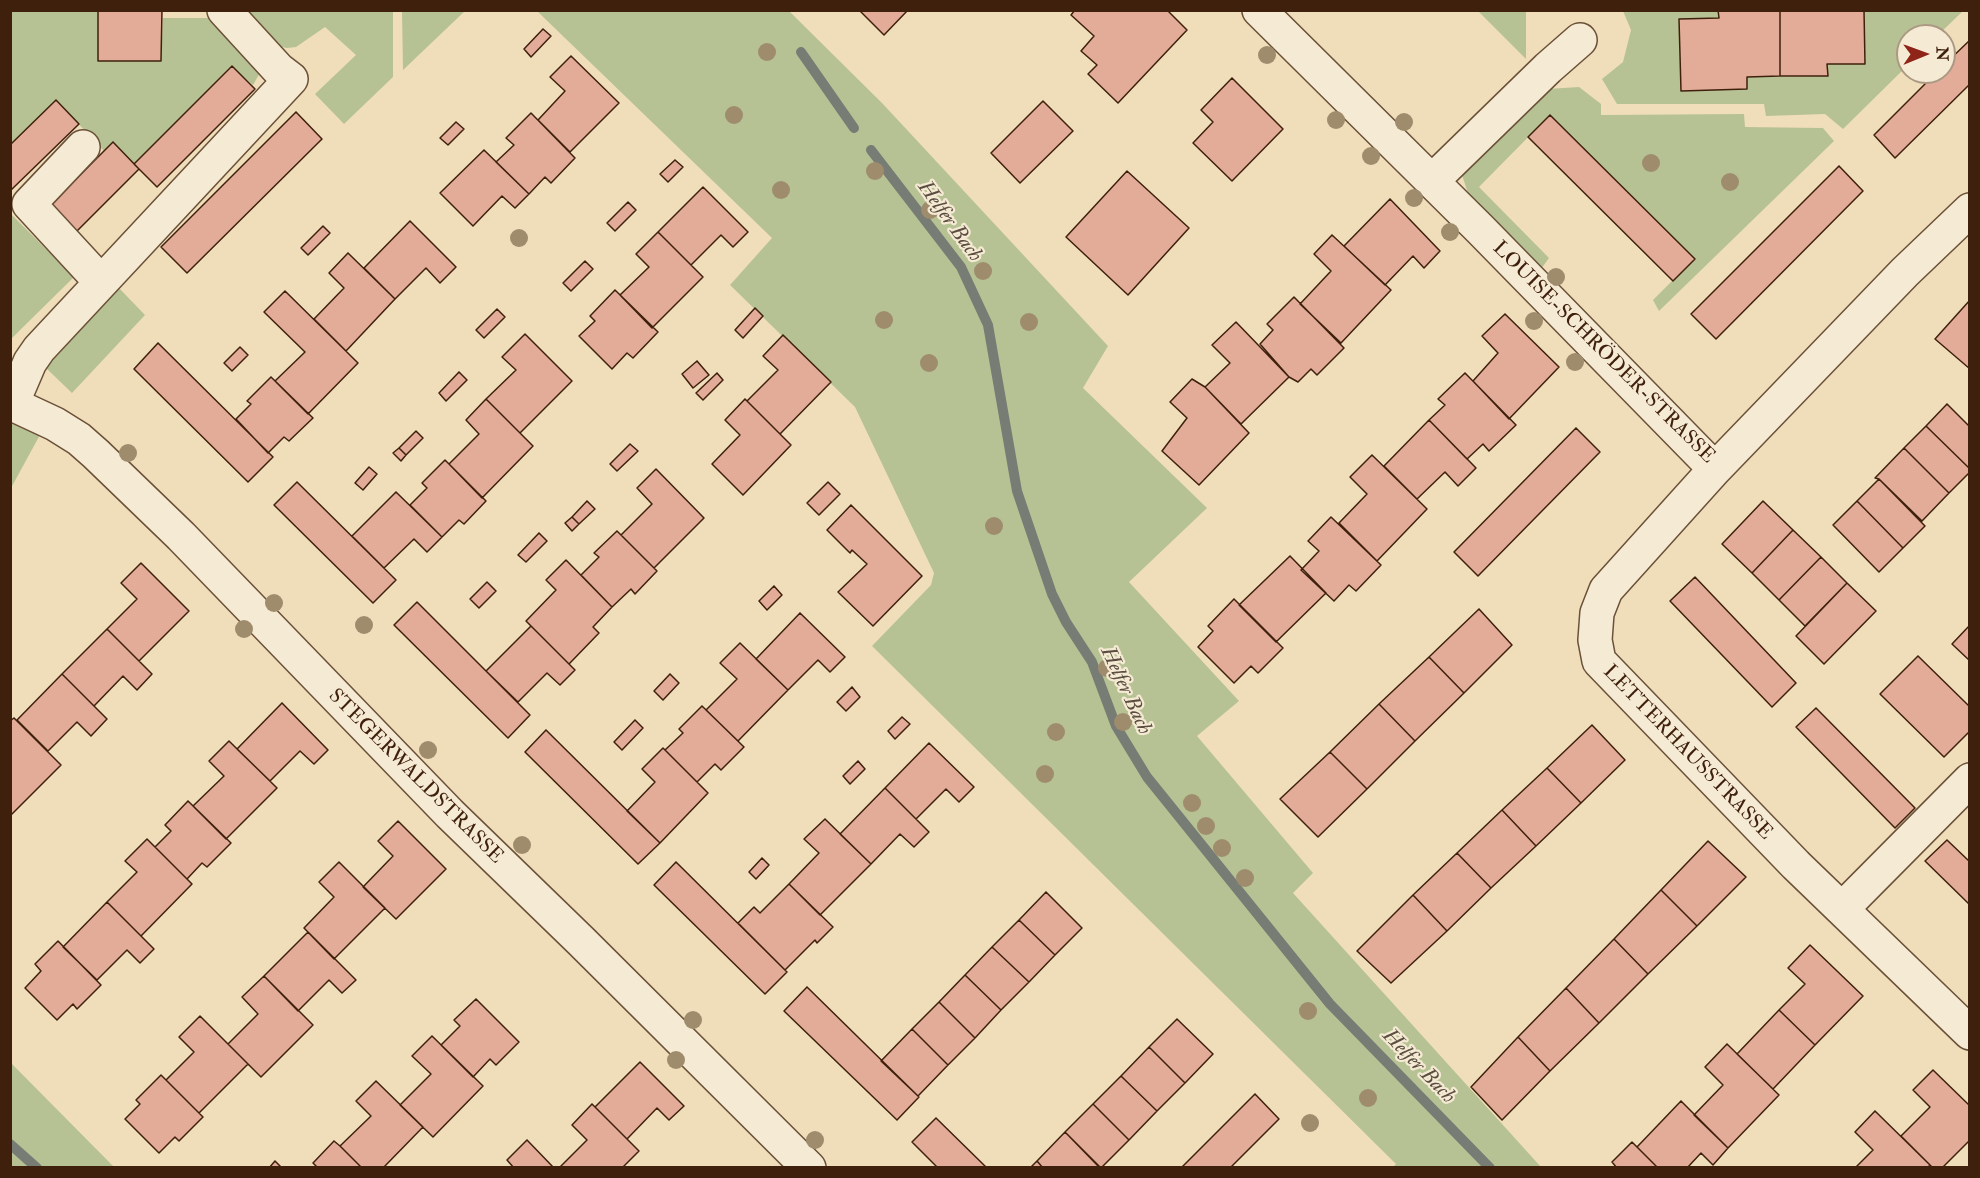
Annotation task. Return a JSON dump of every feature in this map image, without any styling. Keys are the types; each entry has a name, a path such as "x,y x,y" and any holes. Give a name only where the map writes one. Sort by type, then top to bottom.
{"street":[{"path":"11,403 30,362 39,349 291,79 278,69 224,10"},
{"name":"LOUISE-SCHRÖDER-STRASSE","path":"1259,10 1432,181 1715,469 1905,272 1970,210"},
{"path":"1432,181 1580,40"},
{"path":"83,147 29,204 101,282"},
{"name":"STEGERWALDSTRASSE","path":"11,403 55,424 79,439 96,454 181,536 450,814 809,1167"},
{"name":"LETTERHAUSSTRASSE","path":"1715,469 1606,590 1597,613 1595,640 1599,661 1688,755 1970,1033"},
{"path":"1842,909 1970,780"}],"green space":[{"path":"402,10 465,11 403,70"},
{"path":"11,11 98,11 99,61 161,61 163,18 209,18 261,71 253,85 231,66 134,164 113,142 104,151 56,100 11,145"},
{"path":"244,11 393,11 393,77 344,124 315,94 356,55 325,27 296,47 277,46"},
{"path":"537,11 789,11 882,103 1108,346 1083,388 1207,508 1129,582 1239,701 1197,736 1313,873 1293,893 1541,1167 1393,1167 1396,1164 872,646 931,585 934,573 855,407 730,285 772,238"},
{"path":"1478,11 1526,11 1526,59"},
{"path":"1623,11 1718,11 1719,18 1679,19 1682,91 1747,89 1747,77 1827,76 1827,64 1865,64 1864,11 1963,11 1949,24 1896,24 1896,77 1843,129 1825,114 1766,116 1764,104 1617,104 1602,79 1623,62 1631,30"},
{"path":"1579,87 1601,104 1601,115 1744,114 1745,127 1823,128 1834,141 1659,311 1653,300 1694,259 1550,115 1479,187 1549,258 1541,269 1468,193 1461,172 1547,89"},
{"path":"11,214 74,277 12,338 10,336"},
{"path":"119,288 145,315 72,393 46,368"},
{"path":"11,419 41,433 11,488"},
{"path":"11,1063 114,1167 11,1167"}],"building":[{"path":"98,10 162,10 161,61 98,61"},
{"path":"859,10 908,10 884,35"},
{"path":"1075,10 1167,10 1187,30 1118,103 1088,74 1097,65 1081,51 1094,36 1071,15"},
{"path":"1718,10 1780,10 1780,76 1747,77 1747,89 1681,91 1679,19 1719,18"},
{"path":"1780,10 1864,10 1865,64 1827,64 1828,76 1780,76"},
{"path":"543,29 551,36 531,57 524,49"},
{"path":"1970,40 1970,84 1895,158 1874,135 1925,84 1956,84 1956,53"},
{"path":"571,56 619,103 570,152 538,120 565,91 550,77"},
{"path":"232,66 255,89 157,187 134,164"},
{"path":"1232,78 1283,129 1232,181 1193,143 1213,122 1201,110"},
{"path":"56,100 79,124 10,191 10,145"},
{"path":"1043,101 1073,131 1020,183 991,153"},
{"path":"296,112 322,139 187,273 161,247"},
{"path":"531,113 575,158 551,183 545,177 529,194 496,162 514,145 506,138"},
{"path":"1550,115 1695,259 1673,281 1528,137"},
{"path":"456,122 464,129 448,145 440,138"},
{"path":"113,142 139,169 74,234 48,207"},
{"path":"484,150 529,194 515,208 502,196 473,226 440,193"},
{"path":"675,160 683,167 668,182 660,174"},
{"path":"1839,166 1863,191 1716,339 1691,314"},
{"path":"1127,171 1189,228 1128,295 1066,237"},
{"path":"703,187 748,232 733,247 721,235 691,265 658,232"},
{"path":"1390,199 1440,251 1424,268 1413,256 1385,285 1344,246"},
{"path":"628,202 636,210 615,231 607,223"},
{"path":"410,221 456,267 440,283 426,268 395,299 364,268"},
{"path":"323,226 330,233 308,255 301,248"},
{"path":"658,232 703,277 652,328 620,295 649,267 636,254"},
{"path":"1332,235 1391,290 1341,343 1300,304 1331,271 1314,254"},
{"path":"348,253 395,299 346,351 314,319 344,288 329,273"},
{"path":"585,261 593,269 571,291 563,283"},
{"path":"615,290 658,332 633,358 627,353 612,369 579,336 595,321 590,316"},
{"path":"285,291 358,363 308,414 275,381 305,352 264,312"},
{"path":"1294,297 1344,348 1317,375 1311,369 1298,382 1289,377 1260,344 1273,330 1267,324"},
{"path":"1970,300 1970,369 1935,339"},
{"path":"755,308 763,316 743,338 735,330"},
{"path":"497,309 505,317 484,338 476,330"},
{"path":"1505,314 1559,367 1509,419 1473,381 1498,353 1482,336"},
{"path":"1236,322 1289,377 1241,424 1205,387 1230,363 1212,345"},
{"path":"525,334 572,381 520,433 486,399 516,370 502,357"},
{"path":"783,335 831,382 780,434 747,401 778,370 763,356"},
{"path":"158,343 273,457 248,482 134,369"},
{"path":"240,347 248,355 232,371 224,363"},
{"path":"697,361 709,375 693,388 682,374"},
{"path":"459,372 467,380 446,401 439,393"},
{"path":"717,373 723,380 703,400 696,393"},
{"path":"1465,373 1516,425 1489,451 1483,444 1467,459 1429,420 1445,405 1438,399"},
{"path":"271,377 313,418 289,441 284,437 268,453 236,419 251,404 247,401"},
{"path":"1192,379 1205,387 1249,433 1199,485 1162,451 1187,418 1170,402"},
{"path":"486,399 533,446 482,498 449,464 479,434 466,420"},
{"path":"745,399 791,445 743,495 712,464 740,435 725,420"},
{"path":"1947,404 1970,427 1970,469 1926,426"},
{"path":"1429,420 1476,468 1458,486 1445,472 1417,499 1384,466"},
{"path":"1926,426 1970,469 1970,472 1949,493 1904,448"},
{"path":"1576,428 1600,452 1478,576 1454,552"},
{"path":"416,431 423,438 406,455 399,448"},
{"path":"630,444 638,451 617,471 610,464"},
{"path":"399,448 406,455 401,461 393,453"},
{"path":"1904,448 1949,493 1922,521 1879,479 1875,478"},
{"path":"1372,455 1427,509 1377,561 1339,523 1367,494 1350,477"},
{"path":"445,460 486,501 464,524 459,520 442,537 410,505 427,488 422,483"},
{"path":"369,467 377,474 363,490 355,483"},
{"path":"656,469 704,518 654,568 621,535 652,504 637,488"},
{"path":"1879,479 1925,526 1903,548 1857,501"},
{"path":"297,482 396,580 373,603 274,505"},
{"path":"828,482 840,494 819,515 807,503"},
{"path":"396,492 442,537 427,552 414,539 384,568 352,536"},
{"path":"587,501 595,509 579,524 572,517"},
{"path":"1763,501 1793,530 1752,573 1722,544"},
{"path":"1857,501 1903,548 1879,572 1833,525"},
{"path":"851,505 922,576 873,626 838,592 867,564 852,550 850,553 827,530"},
{"path":"572,517 579,524 572,531 565,523"},
{"path":"1331,517 1381,565 1356,591 1349,585 1334,601 1301,570 1319,551 1308,541"},
{"path":"1793,530 1821,557 1779,600 1752,573"},
{"path":"617,531 657,571 635,594 631,589 612,607 581,575 599,557 594,553"},
{"path":"539,533 547,541 526,562 518,555"},
{"path":"1290,556 1326,593 1276,642 1239,605"},
{"path":"1821,557 1847,583 1805,626 1779,600"},
{"path":"566,560 612,607 593,627 599,633 569,664 526,621 556,590 546,580"},
{"path":"141,563 189,611 139,661 107,629 137,599 121,583"},
{"path":"1695,577 1796,683 1772,707 1670,601"},
{"path":"487,582 496,591 479,608 470,599"},
{"path":"1847,583 1876,611 1824,664 1796,636"},
{"path":"774,586 782,595 767,610 759,601"},
{"path":"1234,599 1283,648 1258,673 1251,666 1234,683 1198,647 1213,631 1208,626"},
{"path":"417,602 530,715 508,738 394,625"},
{"path":"1479,609 1512,645 1464,693 1429,657"},
{"path":"800,613 845,657 830,672 818,660 788,690 756,659"},
{"path":"1970,625 1970,661 1952,644"},
{"path":"531,626 575,670 560,685 547,673 518,702 486,671"},
{"path":"107,629 152,674 137,690 123,676 94,706 62,674"},
{"path":"740,643 788,690 738,741 706,710 737,679 720,663"},
{"path":"1918,656 1970,707 1970,731 1944,757 1880,694"},
{"path":"1429,657 1464,693 1415,741 1379,704"},
{"path":"62,674 107,719 91,736 77,722 48,751 17,720"},
{"path":"670,674 679,683 663,700 654,691"},
{"path":"852,687 860,697 846,711 837,702"},
{"path":"282,703 328,750 314,764 300,751 270,781 237,749"},
{"path":"1379,704 1415,741 1367,789 1330,752"},
{"path":"702,706 744,747 721,770 715,764 697,782 665,750 683,733 679,729"},
{"path":"1816,708 1915,808 1895,828 1796,727"},
{"path":"902,717 910,724 895,739 888,731"},
{"path":"14,718 61,765 11,815 10,721"},
{"path":"635,720 643,728 622,750 614,742"},
{"path":"1592,725 1625,760 1581,803 1547,768"},
{"path":"546,730 660,843 638,864 525,752"},
{"path":"229,741 277,788 226,839 193,806 224,776 209,761"},
{"path":"929,743 974,787 959,802 946,789 916,819 885,788"},
{"path":"663,748 708,793 660,843 627,811 655,782 642,769"},
{"path":"1330,752 1367,789 1318,837 1280,799"},
{"path":"858,761 865,769 850,784 843,776"},
{"path":"1547,768 1581,803 1536,846 1502,810"},
{"path":"885,788 929,832 914,847 900,834 871,864 840,834"},
{"path":"188,801 231,843 207,867 202,863 187,879 155,847 171,831 165,825"},
{"path":"1502,810 1536,846 1491,888 1457,853"},
{"path":"825,819 871,864 820,915 789,884 819,853 804,839"},
{"path":"398,821 446,869 396,919 363,887 393,856 378,841"},
{"path":"147,839 192,884 141,936 107,902 137,872 125,861"},
{"path":"1947,840 1970,862 1970,905 1925,861"},
{"path":"1708,841 1746,877 1697,926 1661,890"},
{"path":"1457,853 1491,888 1447,931 1413,895"},
{"path":"762,858 769,865 756,879 749,872"},
{"path":"339,862 385,908 334,959 304,928 334,897 319,882"},
{"path":"676,862 787,972 765,994 654,885"},
{"path":"789,884 833,927 817,943 815,940 785,970 738,923 754,907 760,913"},
{"path":"1661,890 1697,926 1648,974 1614,939"},
{"path":"1046,892 1082,928 1055,955 1019,920"},
{"path":"1413,895 1447,931 1391,983 1357,951"},
{"path":"107,902 154,949 140,963 127,950 97,980 63,947"},
{"path":"1019,920 1055,955 1029,982 992,947"},
{"path":"308,932 356,980 342,993 329,980 298,1011 264,976"},
{"path":"1614,939 1648,974 1599,1023 1566,988"},
{"path":"58,941 101,985 77,1009 73,1004 57,1020 25,988 41,971 35,964"},
{"path":"1810,945 1863,996 1815,1045 1779,1010 1805,984 1788,968"},
{"path":"992,947 1029,982 1001,1010 965,975"},
{"path":"965,975 1001,1010 975,1038 939,1002"},
{"path":"264,976 313,1025 261,1077 228,1044 258,1014 242,997"},
{"path":"807,987 919,1097 897,1120 784,1011"},
{"path":"1566,988 1599,1023 1550,1071 1518,1037"},
{"path":"476,999 519,1042 496,1065 490,1059 473,1077 441,1045 460,1026 454,1020"},
{"path":"939,1002 975,1038 948,1065 912,1029"},
{"path":"1779,1010 1815,1045 1773,1089 1737,1054"},
{"path":"200,1016 248,1064 199,1113 166,1080 194,1052 179,1037"},
{"path":"1177,1019 1213,1054 1185,1083 1149,1047"},
{"path":"912,1029 948,1065 918,1096 881,1061"},
{"path":"432,1036 483,1086 433,1137 400,1105 431,1074 412,1056"},
{"path":"1518,1037 1550,1071 1502,1120 1471,1087"},
{"path":"1727,1044 1779,1095 1728,1148 1694,1115 1723,1085 1705,1067"},
{"path":"1149,1047 1185,1083 1157,1111 1121,1076"},
{"path":"640,1062 684,1106 669,1120 657,1108 627,1139 595,1107"},
{"path":"1933,1070 1970,1106 1970,1140 1942,1168 1933,1168 1901,1136 1930,1107 1913,1090"},
{"path":"161,1075 203,1117 179,1141 175,1137 159,1153 125,1119 140,1104 136,1100"},
{"path":"1121,1076 1157,1111 1129,1140 1093,1104"},
{"path":"376,1081 423,1127 383,1168 362,1168 340,1146 371,1116 356,1101"},
{"path":"1255,1094 1279,1119 1230,1168 1181,1168"},
{"path":"1681,1101 1728,1148 1713,1165 1701,1153 1687,1168 1658,1168 1637,1147"},
{"path":"592,1104 639,1151 622,1168 559,1168 587,1140 572,1125"},
{"path":"1093,1104 1129,1140 1101,1168 1065,1132"},
{"path":"1875,1111 1930,1165 1927,1168 1855,1168 1873,1150 1855,1132"},
{"path":"936,1118 987,1168 938,1168 912,1142"},
{"path":"1065,1132 1100,1168 1043,1168 1037,1161"},
{"path":"527,1140 554,1168 514,1168 507,1160"},
{"path":"334,1141 362,1168 318,1168 313,1163"},
{"path":"1632,1142 1658,1168 1617,1168 1612,1162"},
{"path":"275,1161 282,1168 269,1168"},
{"path":"1037,1161 1043,1168 1030,1168"}],"waterway":[{"name":"Helfer Bach","path":"801,52 854,128"},
{"name":"Helfer Bach","path":"871,150 961,267 988,325 1017,491 1052,594 1066,622 1092,662 1116,726 1147,777 1330,1004 1490,1168"},
{"path":"10,1144 37,1168"}]}
